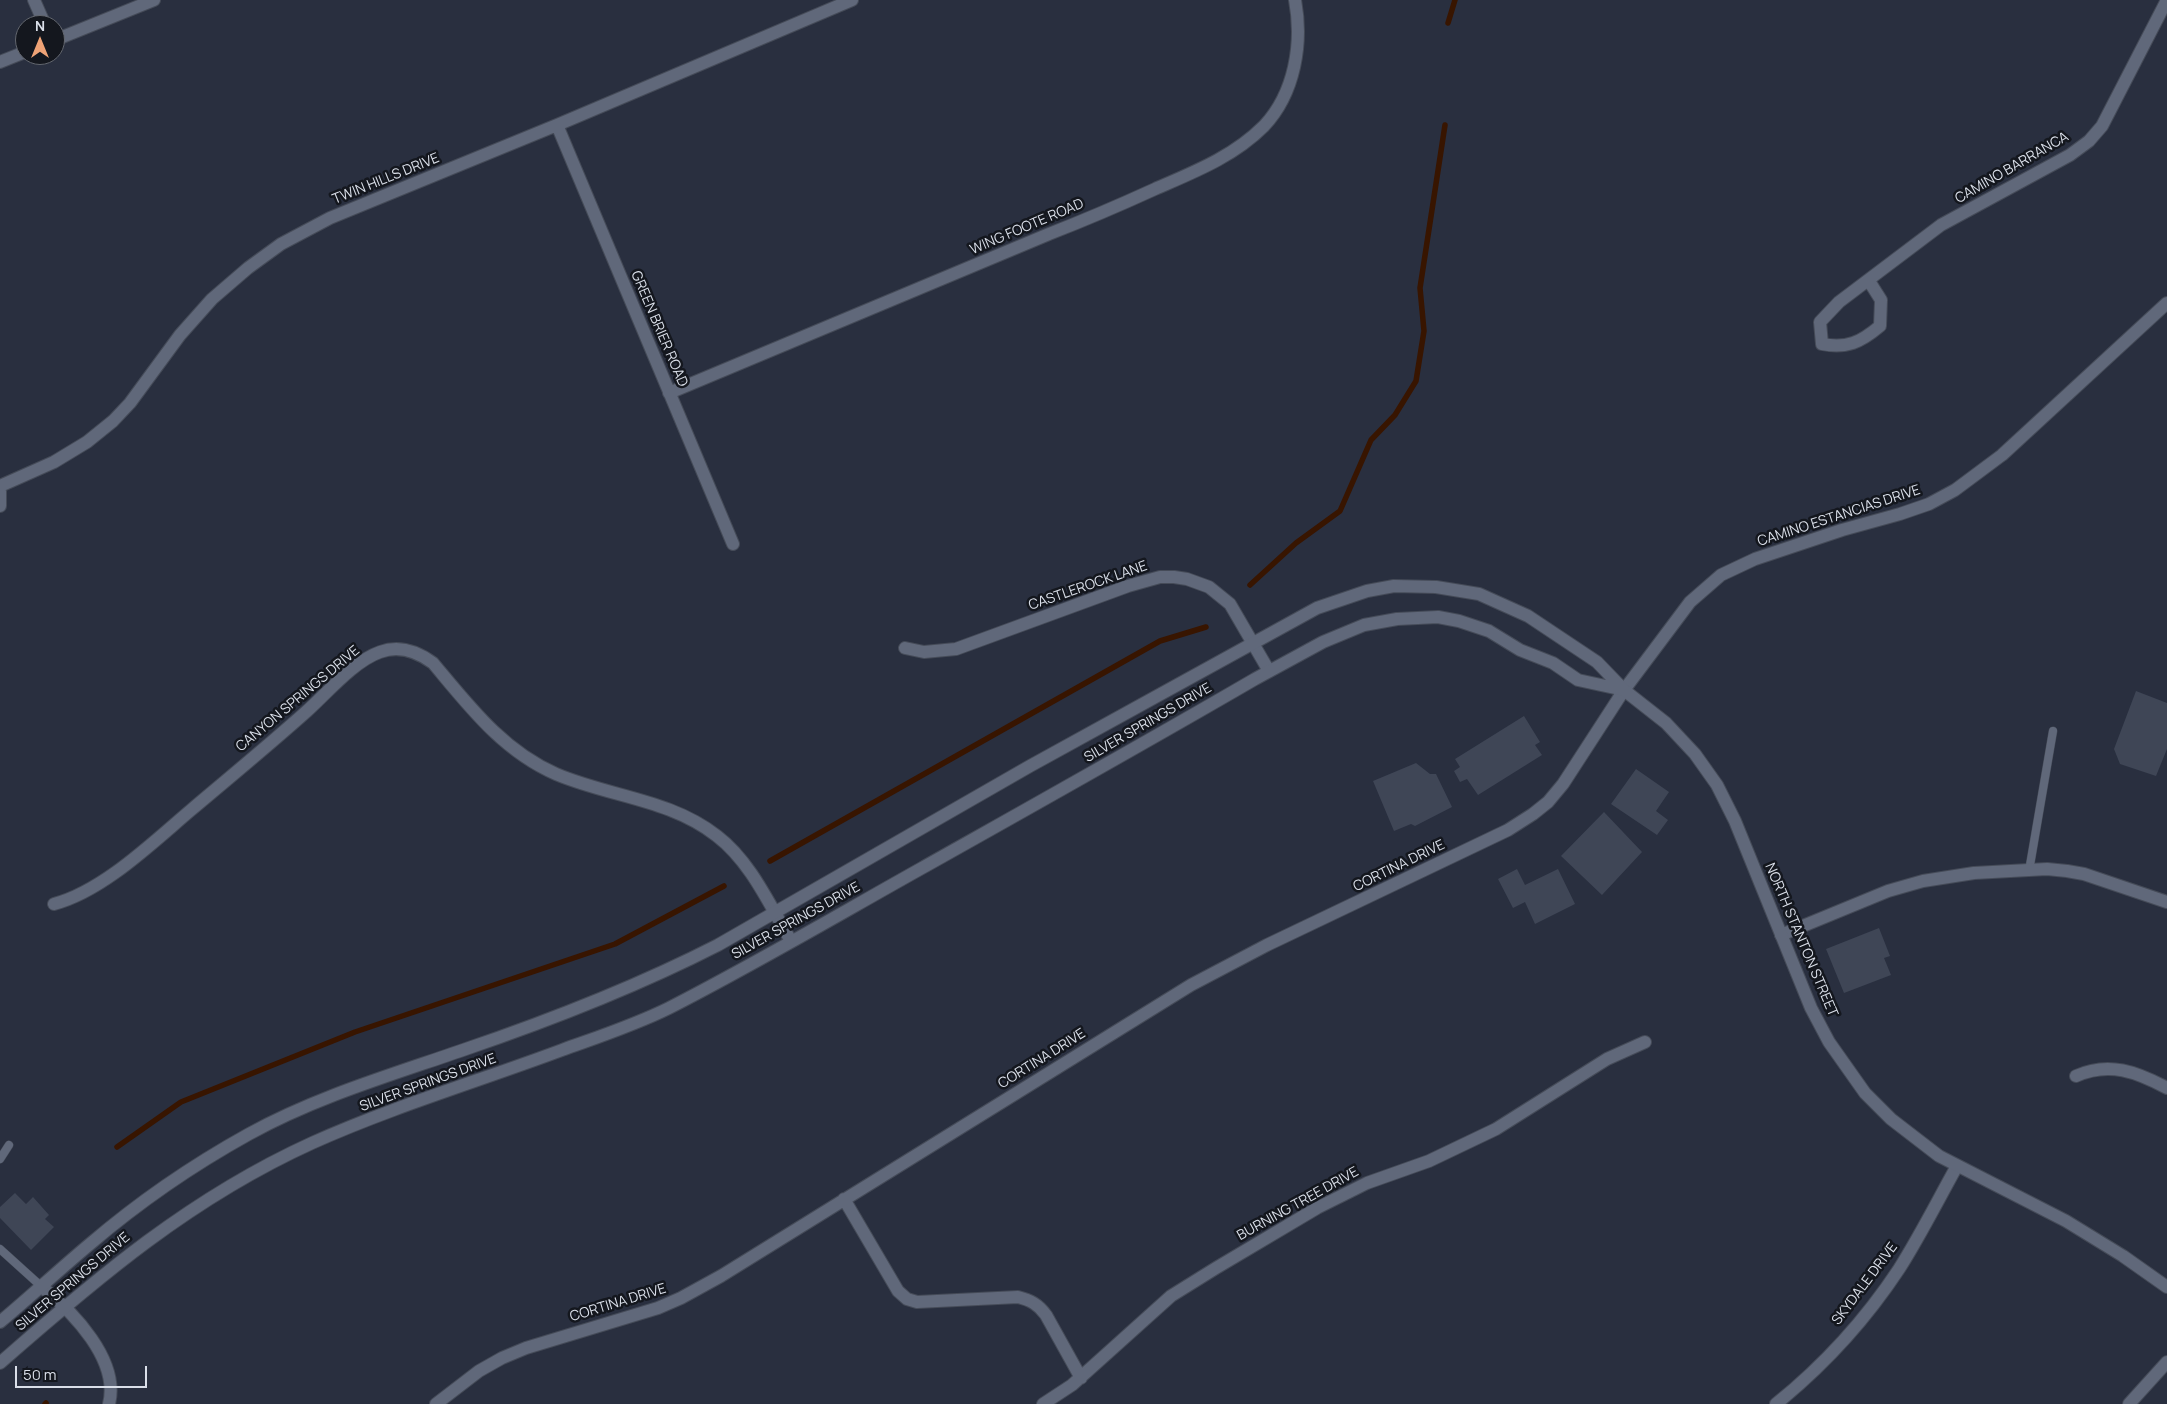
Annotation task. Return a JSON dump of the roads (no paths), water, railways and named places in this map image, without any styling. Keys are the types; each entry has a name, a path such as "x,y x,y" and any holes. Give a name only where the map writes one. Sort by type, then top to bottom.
{"street":[{"path":"34,0 41,15"},
{"path":"65,36 154,0"},
{"name":"TWIN HILLS DRIVE","path":"0,486 54,462 87,442 113,420 130,402 180,335 212,299 248,268 281,244 330,218 557,125 852,0"},
{"name":"WING FOOTE ROAD","path":"669,393 1120,205 1226,156 1250,139 1265,124 1276,110 1286,91 1298,43 1298,19 1295,0"},
{"name":"CAMINO BARRANCA","path":"1869,281 1881,300 1880,326 1865,339 1836,347 1822,344 1820,322 1839,302 1941,225 2044,170 2089,141 2102,126 2167,0"},
{"path":"0,62 15,56"},
{"name":"GREEN BRIER ROAD","path":"557,125 733,544"},
{"name":"CAMINO ESTANCIAS DRIVE","path":"1624,690 1690,602 1720,575 1755,559 1929,504 1955,490 2002,455 2167,302"},
{"path":"0,491 0,506"},
{"name":"CASTLEROCK LANE","path":"905,648 924,652 956,649 1128,586 1160,577 1187,579 1209,587 1218,593 1230,604 1270,671"},
{"name":"SILVER SPRINGS DRIVE","path":"0,1322 90,1244 138,1206 189,1170 249,1134 333,1096 552,1019 625,990 718,945 1030,766 1317,608 1367,590 1394,586 1436,587"},
{"name":"NORTH STANTON STREET","path":"1436,587 1479,594 1528,616 1597,662 1624,690 1666,724 1695,754 1717,785 1735,821 1811,1008 1829,1042 1846,1069 1865,1093 1891,1119 1939,1156 2066,1221 2123,1256 2167,1288"},
{"name":"SILVER SPRINGS DRIVE","path":"0,1363 65,1306 148,1240 192,1209 262,1167 373,1118 598,1037 667,1009 1270,671 1323,642 1364,625 1397,618 1438,617 1459,621 1489,631 1520,650 1554,663 1578,680 1624,690"},
{"name":"CANYON SPRINGS DRIVE","path":"54,904 79,896 102,882 288,728 366,659 389,650 412,651 421,654 433,663 495,734 534,763 578,782 665,807 698,823 719,837 751,874 791,941"},
{"name":"CORTINA DRIVE","path":"436,1404 479,1371 518,1351 658,1308 682,1298 721,1276 1191,985 1267,945 1508,830 1548,802 1563,784 1624,690"},
{"path":"1781,935 1888,892 1923,882 1974,874 2047,869 2084,874 2167,902"},
{"name":"BURNING TREE DRIVE","path":"1043,1404 1057,1397 1081,1378 1171,1296 1224,1263 1317,1208 1359,1187 1430,1161 1496,1129 1607,1059 1645,1042"},
{"path":"2076,1076 2097,1069 2128,1070 2167,1088"},
{"name":"SKYDALE DRIVE","path":"1776,1404 1828,1356 1860,1321 1898,1270 1957,1166"},
{"path":"844,1199 898,1291 907,1299 929,1303 1018,1297 1030,1300 1046,1315 1081,1378"},
{"path":"42,1287 65,1306 100,1351 111,1383 109,1404"},
{"path":"2129,1404 2167,1362"}],"lane":[{"path":"2029,870 2053,730"},
{"path":"0,1159 9,1145"},
{"path":"0,1249 42,1287"}],"waterway":[{"path":"1448,23 1455,0"},
{"path":"1250,585 1296,543 1340,511 1371,440 1395,415 1416,381 1424,331 1420,288 1445,125"},
{"path":"770,861 1160,641 1206,627"},
{"path":"117,1147 181,1102 355,1032 615,944 724,886"}]}
